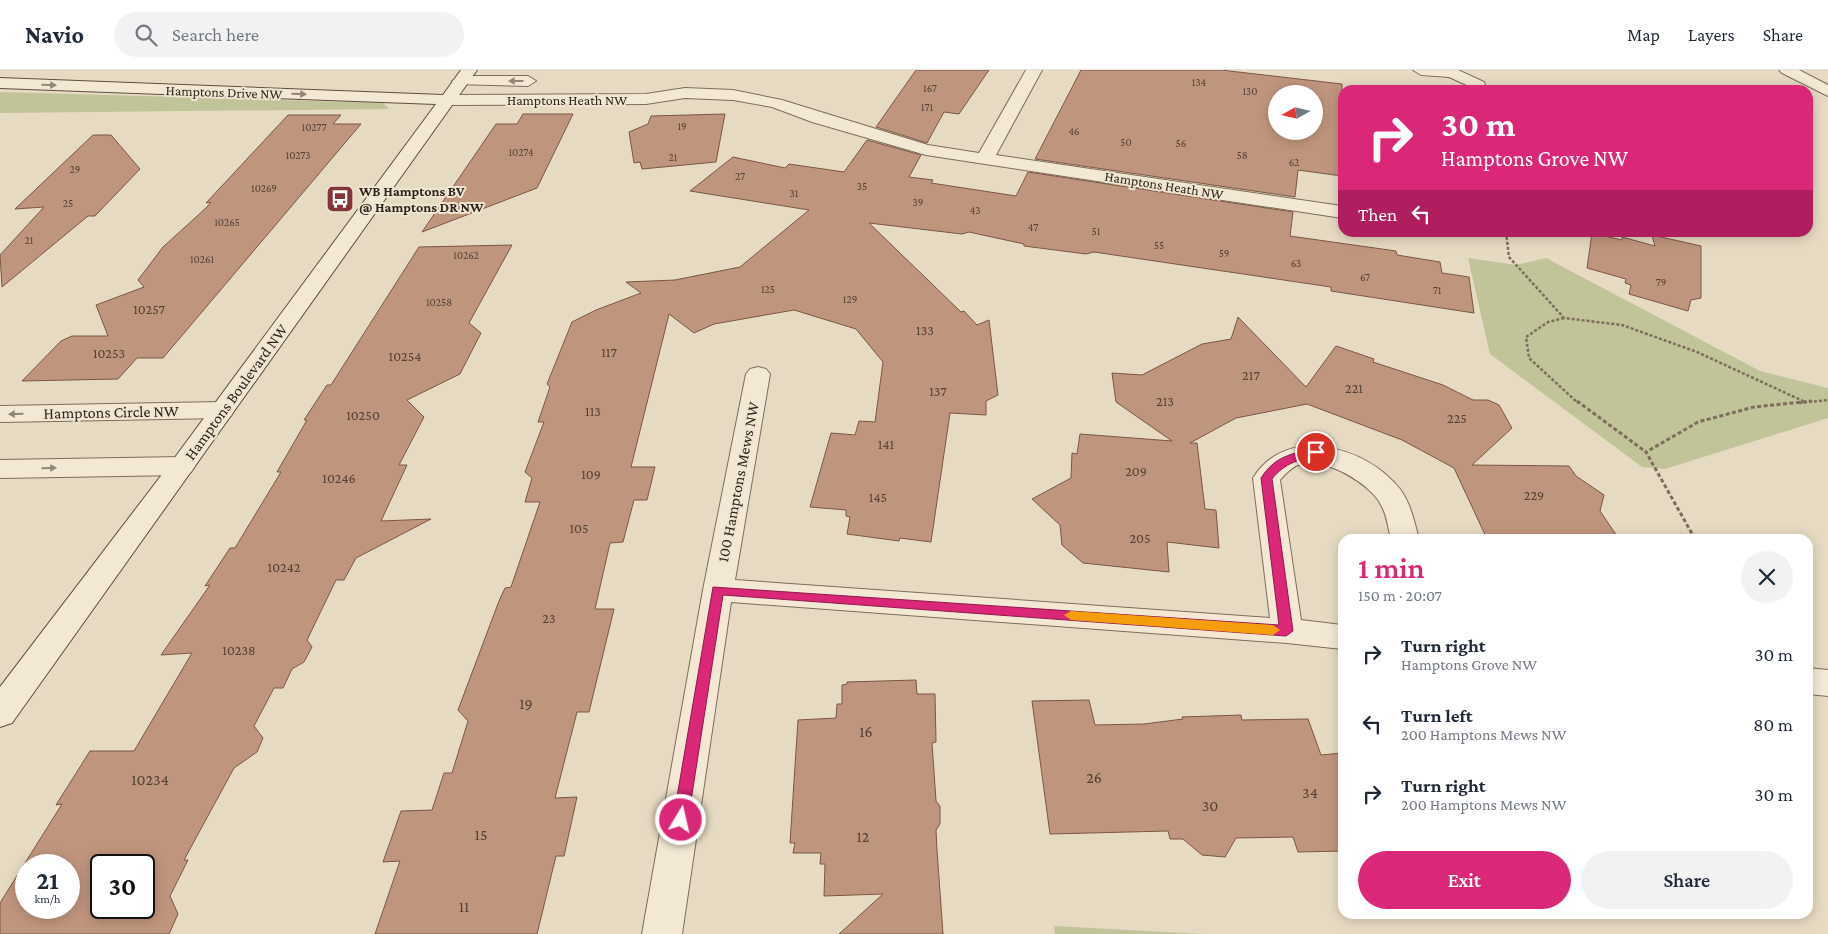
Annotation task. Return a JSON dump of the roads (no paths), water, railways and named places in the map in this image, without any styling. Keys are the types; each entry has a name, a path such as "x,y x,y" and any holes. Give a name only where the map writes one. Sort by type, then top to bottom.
{"street":[{"path":"986,158 1034,70"},
{"path":"1421,70 1452,73 1478,85"},
{"path":"1787,70 1828,91"},
{"name":"Hamptons Heath NW","path":"455,83 540,81"},
{"name":"Hamptons Heath NW","path":"653,82 685,93"},
{"name":"Hamptons Heath NW","path":"455,83 646,100 685,93 733,95 776,103 893,142 926,150 1338,211"},
{"name":"Hamptons Drive NW","path":"0,84 455,83"},
{"name":"Hamptons Boulevard NW","path":"0,713 182,466 455,83"},
{"name":"100 Hamptons Mews NW","path":"662,934 718,590 758,374"},
{"name":"Hamptons Circle NW","path":"0,414 222,410"},
{"path":"1286,631 1266,478 1276,465 1292,458 1316,452 1340,458 1374,479 1393,500 1403,534"},
{"path":"0,469 182,466"},
{"path":"718,590 1286,631 1338,637"},
{"path":"1813,682 1828,683"}],"place":[{"name":"WB Hamptons BV @ Hamptons DR NW","path":"340,199"}]}
